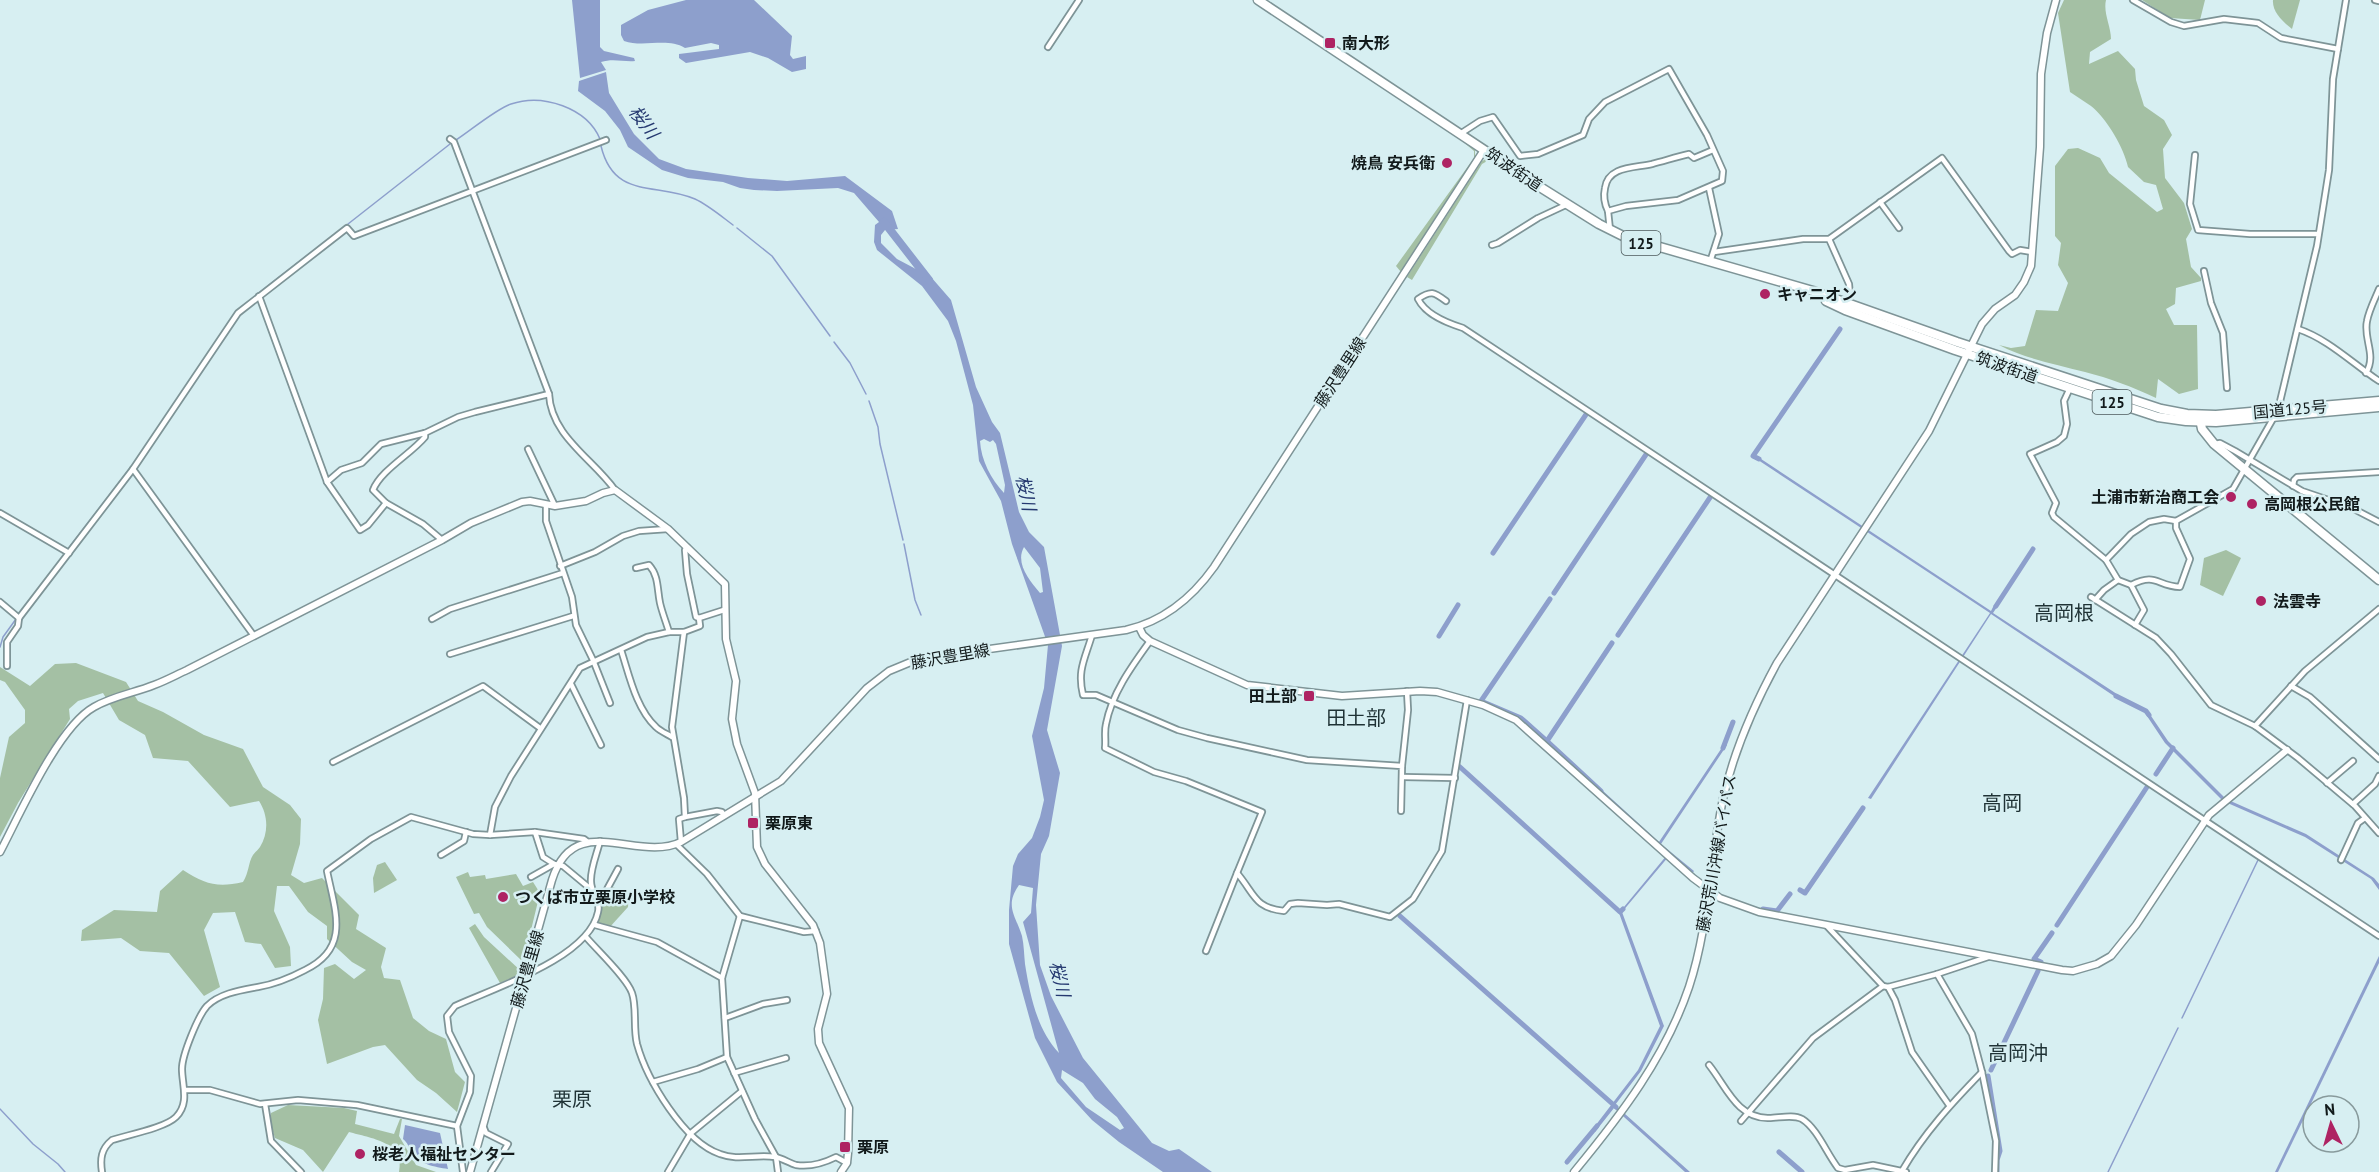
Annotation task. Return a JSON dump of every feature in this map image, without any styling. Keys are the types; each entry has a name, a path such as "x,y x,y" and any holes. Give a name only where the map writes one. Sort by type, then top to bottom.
{"highway":[{"name":"筑波街道","path":"1258,0 1484,150 1610,230 1641,243 1794,285 2070,388 2149,415 2200,419"},
{"name":"筑波街道","path":"1969,350 2200,419"},
{"name":"国道125号","path":"2276,413 2379,401"},
{"name":"国道125号","path":"2200,419 2379,407"},
{"path":"2200,419 2203,433 2214,444 2379,580"}],"street":[{"path":"1048,47 1079,0"},
{"name":"藤沢荒川沖線バイパス","path":"1574,1172 1620,1115 1662,1051 1691,980 1702,934 1723,799 1746,724 1777,663 1929,431 1987,317 2015,295 2031,266 2040,147 2040,74 2056,0"},
{"path":"2133,0 2171,22 2184,26 2224,19 2258,23 2280,38 2338,49"},
{"path":"2106,560 2132,534 2150,522 2164,519 2176,521 2233,489 2276,413 2298,329 2329,170 2330,129 2338,49 2346,0"},
{"path":"1460,134 1493,117 1520,156 1538,154 1583,135 1589,119 1605,102 1669,69 1699,119 1723,171 1722,181 1678,200 1626,206 1608,211"},
{"path":"450,139 454,142 549,394 552,413 579,453 615,490 668,530 725,584 726,639 736,681 732,711 733,726 755,798 760,855 816,931 828,987 818,1029 819,1043 849,1108 847,1163 841,1172"},
{"path":"7,666 7,642 18,626 19,618 133,469 238,313 347,228 354,236 606,140"},
{"name":"藤沢豊里線","path":"470,1172 556,864 568,853 588,842 652,846 678,843 772,788 879,678 910,661 1138,627 1175,608 1203,582 1484,150"},
{"path":"1610,230 1608,211 1603,199 1607,179 1614,173 1624,168 1650,164 1689,153 1694,158 1713,150"},
{"path":"2195,156 2190,204 2198,230 2250,234 2318,234"},
{"path":"1714,252 1803,238 1829,239 1942,158 2009,251 2012,254 2020,250 2033,252"},
{"path":"1709,188 1719,234 1710,262"},
{"path":"1880,201 1899,228"},
{"path":"1492,245 1538,218 1568,204"},
{"path":"1829,239 1848,284 1850,296"},
{"path":"2204,271 2211,303 2223,333 2227,388"},
{"path":"2366,372 2370,365 2371,352 2366,323 2379,289"},
{"path":"1446,301 1433,292 1428,292 1418,298 1424,308 1444,322 1463,328 2379,936"},
{"path":"259,296 327,482 360,530 368,525 386,503"},
{"path":"2298,329 2326,342 2379,381"},
{"path":"2070,388 2064,401 2067,424 2064,436 2057,442 2030,454 2056,503 2052,513 2054,517 2068,532 2106,560 2118,580 2131,585 2144,610 2136,625"},
{"path":"327,482 344,468 362,463 381,444 425,433 458,417 549,394"},
{"path":"425,433 425,438 416,448 399,460 374,487 375,493 386,503 423,524 442,540"},
{"path":"2214,444 2224,445 2302,491 2352,508 2379,522"},
{"path":"528,449 555,506"},
{"path":"133,469 254,636"},
{"path":"2294,486 2294,480 2297,477 2379,472"},
{"path":"0,852 61,741 87,712 117,697 153,686 442,540 471,523 522,502 530,501 555,506 586,501 615,490"},
{"path":"546,506 546,521 572,597 573,616 610,703"},
{"path":"0,513 69,553"},
{"path":"2131,585 2143,579 2157,579 2170,586 2180,587 2190,559 2176,528 2176,521"},
{"path":"560,566 595,552 623,536 639,531 668,530"},
{"path":"490,835 495,807 540,728 580,668 593,660 647,637 669,632 684,632 700,626 699,618 694,610 687,574 685,550 687,547"},
{"path":"636,568 649,565 654,571 660,592 659,600 669,632"},
{"path":"432,619 450,609 563,573"},
{"path":"2118,580 2093,599 2156,638 2211,705 2255,726 2287,750 2353,804 2379,833"},
{"path":"0,602 19,618"},
{"path":"2255,726 2305,671 2379,609"},
{"path":"699,618 724,610"},
{"path":"450,654 573,616"},
{"path":"1138,627 1150,641 1233,680 1263,688 1342,696 1437,692 1467,700 1506,715 1525,726 1664,854 1709,891 1741,907 1826,926 2043,967 2073,970 2103,961 2120,947 2210,814 2287,750"},
{"path":"684,632 672,737 684,798 685,817"},
{"path":"1090,635 1080,668 1079,680 1083,695 1096,695 1178,730 1207,738 1307,760 1402,766"},
{"path":"1150,641 1130,668 1113,702 1105,727 1106,748 1154,772 1186,781 1262,812 1206,951"},
{"path":"621,650 638,699 647,715 655,727 672,737"},
{"path":"571,684 601,745"},
{"path":"333,762 483,686 540,728"},
{"path":"2292,686 2310,697 2379,759"},
{"path":"1401,811 1407,692"},
{"path":"1237,873 1260,905 1271,910 1284,911 1290,904 1298,903 1340,904 1390,917 1413,899 1443,851 1467,700"},
{"path":"2327,783 2353,761"},
{"path":"2353,804 2375,784 2379,776"},
{"path":"1403,777 1455,778"},
{"path":"724,816 722,812 717,811 679,819 678,843 707,874 740,916 804,932 816,931"},
{"path":"102,1172 100,1160 105,1146 112,1140 162,1124 176,1117 183,1105 185,1090 183,1063 202,1012 209,1004 234,992 276,984 317,965 330,952 337,932 327,871 371,839 411,817 466,832 497,836 536,832 584,839 588,842"},
{"path":"2342,858 2358,823 2365,818"},
{"path":"441,855 464,841 466,832"},
{"path":"536,832 543,857 592,890"},
{"path":"599,904 592,890 590,879 600,841"},
{"path":"531,877 556,864"},
{"path":"463,1172 457,1126 472,1081 449,1032 447,1016 455,1006 525,975 566,953 586,937 595,924 599,904 618,869"},
{"path":"740,916 722,978 727,1057 776,1157 778,1172"},
{"path":"595,924 657,942 722,978"},
{"path":"1826,926 1886,986 1895,1000 1912,1052 1949,1105"},
{"path":"586,937 632,992 637,1043 653,1082 668,1107 694,1139 704,1146 734,1158 776,1157 796,1165 826,1162 836,1157 847,1163"},
{"path":"1741,1121 1800,1050 1813,1038 1886,986 1937,974 1990,956"},
{"path":"1937,974 1972,1034 1996,1141 1995,1172"},
{"path":"725,1018 762,1004 787,1000"},
{"path":"653,1082 698,1069 727,1057"},
{"path":"734,1073 786,1058"},
{"path":"1709,1065 1727,1094 1748,1113 1761,1118 1794,1117 1803,1120 1838,1168 1845,1170 1873,1165 1904,1171 1923,1138 1949,1105 1982,1072"},
{"path":"185,1090 210,1090 265,1104 298,1100 357,1105 457,1126"},
{"path":"668,1172 691,1133 742,1091"},
{"path":"265,1104 271,1141 301,1172"},
{"path":"483,1128 486,1133 508,1144 491,1172"}],"green space":[{"path":"2064,0 2106,0 2111,39 2090,52 2089,64 2118,51 2135,69 2144,106 2164,120 2172,135 2163,149 2165,178 2184,203 2192,229 2186,239 2191,267 2201,281 2176,288 2175,304 2166,309 2174,325 2197,325 2198,389 2179,394 2158,379 2156,398 2112,380 2030,358 1999,345 2011,348 2025,346 2036,310 2058,311 2068,283 2058,265 2061,243 2055,236 2055,166 2068,149 2078,148 2100,158 2109,173 2157,212 2163,209 2156,185 2144,182 2128,167 2119,143 2103,118 2091,106 2070,92 2058,13"},
{"path":"2142,0 2205,0 2200,20 2170,18"},
{"path":"2273,0 2300,0 2292,29 2276,13"},
{"path":"1461,140 1475,150 1475,158 1401,272 1396,266 1474,158 1474,151"},
{"path":"1486,159 1492,160 1513,173 1489,160 1482,164 1412,280 1407,277 1482,161"},
{"path":"2226,550 2241,558 2223,596 2200,585 2204,558"},
{"path":"76,663 126,682 138,701 204,735 243,749 263,787 290,805 301,819 300,844 291,875 304,883 322,878 359,915 356,929 386,948 381,967 384,978 400,980 413,1018 429,1031 446,1039 455,1072 465,1082 457,1112 417,1080 385,1045 373,1047 327,1064 318,1020 323,999 324,968 335,964 354,979 366,970 352,962 327,939 327,926 308,912 289,886 277,886 274,911 290,947 291,966 275,968 261,944 245,942 235,912 213,913 204,930 220,987 204,996 169,953 140,951 121,938 81,941 82,930 114,910 157,912 160,891 183,870 212,884 226,885 243,882 251,858 263,841 266,824 259,801 230,807 188,761 153,758 145,735 119,720 103,693 78,701 69,709 70,719 18,803 0,837 0,778 9,737 25,723 25,710 5,682 0,680 0,667 30,686 55,664"},
{"path":"385,862 397,880 374,893 373,878 377,865"},
{"path":"468,872 470,877 485,875 486,879 516,874 523,886 533,882 540,893 524,959 521,960 487,927 479,913 474,914 456,877"},
{"path":"610,886 629,893 628,907 609,928 597,922 601,904"},
{"path":"475,924 484,937 521,971 520,974 500,983 469,928"},
{"path":"288,1105 344,1108 357,1111 355,1124 394,1134 402,1119 399,1136 416,1165 436,1172 399,1172 400,1162 392,1148 376,1139 349,1132 323,1172 303,1150 275,1138 270,1122 271,1113"}],"water":[{"path":"572,0 600,0 600,47 604,51 634,58 635,61 601,62 606,70 580,78"},
{"path":"686,0 754,0 792,36 790,55 793,59 806,56 806,69 792,72 768,58 750,52 686,63 679,58 679,54 719,49 719,45 711,43 685,48 671,43 639,44 624,41 621,35 621,25 648,10"},
{"path":"606,72 609,93 634,134 659,159 686,169 787,181 845,176 892,211 898,229 885,230 881,235 881,243 897,259 931,277 951,300 976,387 992,422 1000,433 1019,512 1029,532 1044,547 1062,646 1047,730 1060,773 1049,836 1041,854 1036,905 1040,965 1051,996 1083,1058 1152,1143 1169,1151 1179,1149 1212,1172 1163,1172 1119,1142 1092,1120 1057,1082 1035,1038 1009,944 1009,910 1013,866 1018,854 1032,838 1044,800 1032,736 1044,688 1048,645 1012,544 1001,501 979,461 973,405 956,341 948,321 922,286 877,250 874,242 875,225 879,222 854,193 838,188 754,190 723,182 688,178 662,170 628,147 620,130 605,111 578,91 579,81","holes":["993,440 996,444 1005,485 1004,493 988,469 982,455 980,441","1024,547 1040,568 1043,592 1040,593 1025,571 1022,565","1019,885 1033,888 1031,913 1023,922 1059,1053 1045,1034 1032,1000 1022,936 1012,905","1062,1070 1083,1083 1095,1099 1117,1117 1124,1128 1120,1130 1086,1107 1061,1078"]},
{"path":"1755,455 1991,611 1994,605 1997,607 1993,613 2123,698 2121,700 2114,696 1991,614 1871,799 1868,798 1990,613 1752,456"},
{"path":"2147,710 2168,741 2226,799 2306,834 2374,878 2379,884 2379,890 2371,879 2305,837 2223,801 2165,743 2145,713"},
{"path":"1725,743 1727,745 1661,844 1694,871 1692,874 1669,856 1622,912 1664,1026 1641,1071 1615,1105 1690,1172 1685,1172 1614,1108 1595,1132 1592,1130 1638,1070 1660,1026 1619,913 1667,855 1600,793 1602,790 1659,842"},
{"path":"2379,956 2379,963 2316,1094 2313,1094"},
{"path":"2301,1118 2301,1124 2278,1172 2275,1172"},
{"path":"405,1125 440,1133 448,1169 427,1164 414,1156 403,1139"}],"waterway":[{"path":"456,140 511,104 537,100 575,111 594,128 600,139"},
{"path":"348,224 450,144"},
{"path":"601,146 607,163 616,175 626,182 695,199 710,207 733,225"},
{"name":"桜川","path":"884,222 929,280"},
{"path":"260,292 344,227"},
{"path":"737,228 772,256 830,336"},
{"path":"249,302 257,295"},
{"path":"1759,459 1753,456 1840,329"},
{"path":"834,342 850,363 866,394"},
{"path":"869,401 878,427 903,540"},
{"path":"1493,553 1587,413"},
{"path":"1554,593 1647,453"},
{"path":"68,549 135,462"},
{"path":"1618,635 1711,496"},
{"path":"904,544 915,600 921,615"},
{"path":"1996,606 2033,549"},
{"path":"45,581 65,554"},
{"path":"1547,741 1521,718 1481,701 1550,599"},
{"path":"1439,636 1458,605"},
{"path":"0,647 3,637 16,619"},
{"path":"1601,791 1547,741 1612,643"},
{"path":"2116,696 2146,711 2149,715"},
{"path":"1723,748 1733,722"},
{"path":"2156,774 2173,748"},
{"path":"1460,767 1620,912 1623,909"},
{"path":"2057,925 2147,787"},
{"path":"1800,890 1805,893 1863,808"},
{"path":"2182,1018 2258,860"},
{"path":"1763,909 1777,911 1790,894"},
{"path":"1400,916 1616,1107"},
{"path":"2041,962 2034,959 2052,933"},
{"path":"1991,1070 2038,971"},
{"path":"2108,1172 2178,1028"},
{"path":"1988,1076 2000,1151 1997,1172"},
{"path":"0,1109 33,1144 65,1172"},
{"path":"1567,1162 1597,1126"},
{"path":"1779,1152 1802,1172"}],"place":[{"name":"南大形","path":"1330,43"},
{"name":"焼鳥 安兵衛","path":"1447,163"},
{"name":"キャニオン","path":"1765,294"},
{"name":"土浦市新治商工会","path":"2231,497"},
{"name":"高岡根公民館","path":"2252,504"},
{"name":"法雲寺","path":"2261,601"},
{"name":"田土部","path":"1309,696"},
{"name":"栗原東","path":"753,823"},
{"name":"つくば市立栗原小学校","path":"503,897"},
{"name":"栗原","path":"845,1147"},
{"name":"桜老人福祉センター","path":"360,1154"}],"district":[{"name":"高岡根","path":"2064,613"},
{"name":"田土部","path":"1356,718"},
{"name":"高岡","path":"2002,803"},
{"name":"高岡沖","path":"2018,1053"},
{"name":"栗原","path":"572,1099"}]}
